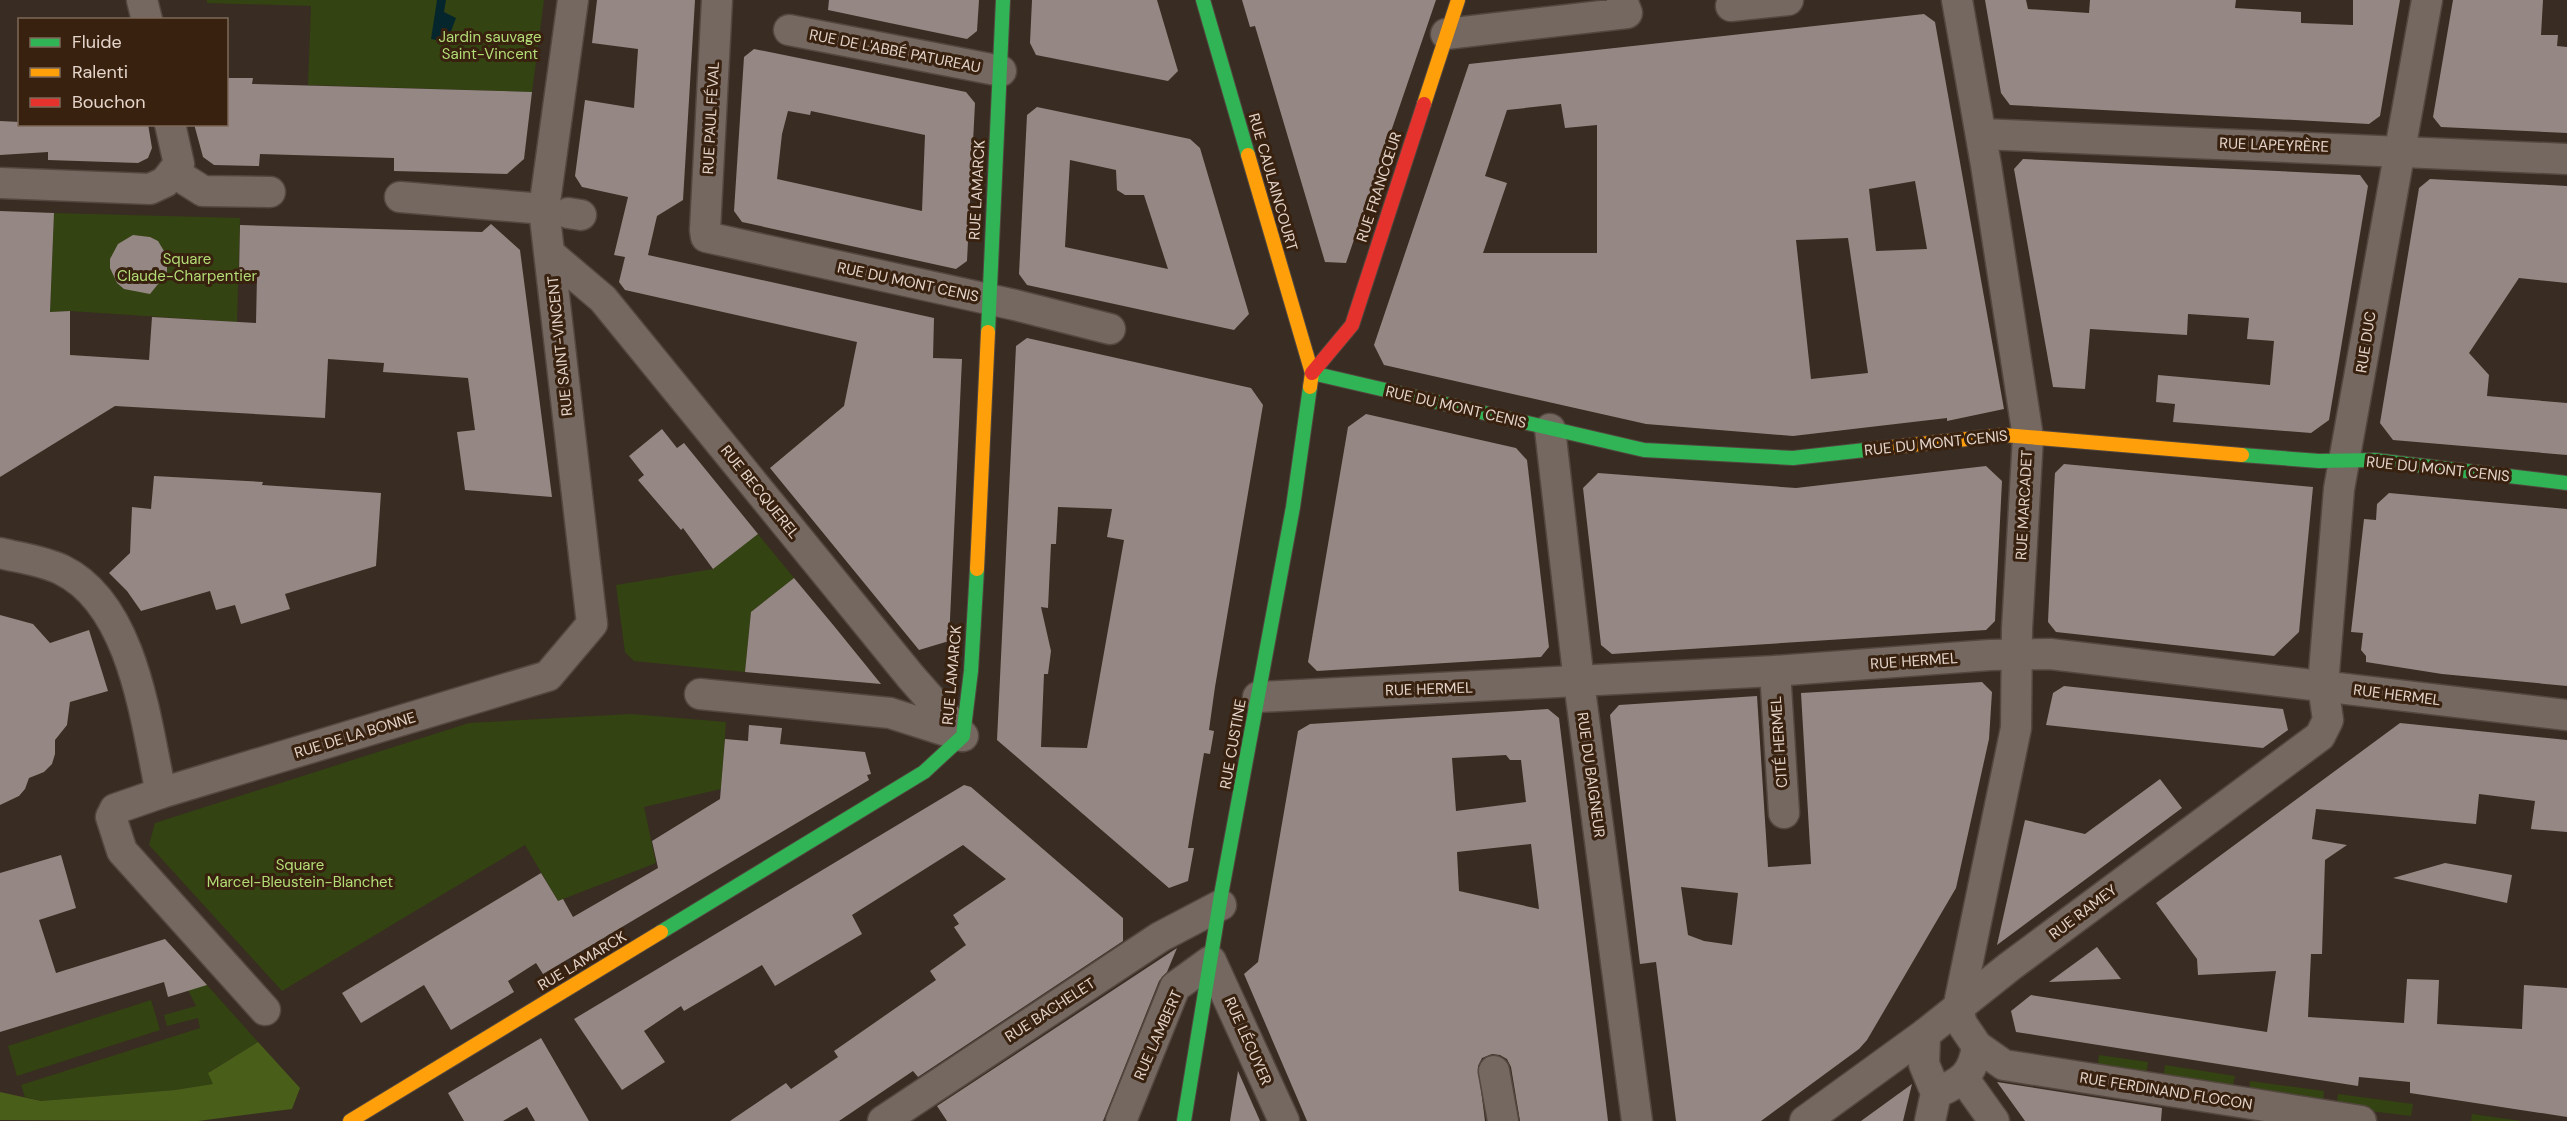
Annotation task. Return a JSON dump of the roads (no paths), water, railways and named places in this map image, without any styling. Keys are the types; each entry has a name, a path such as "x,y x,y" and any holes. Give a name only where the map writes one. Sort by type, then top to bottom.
{"street":[{"path":"142,0 146,18"},
{"name":"RUE SAINT-VINCENT","path":"548,676 592,624 550,254 564,212 573,0"},
{"name":"RUE PAUL FÉVAL","path":"706,237 717,0"},
{"name":"RUE LAMARCK","path":"355,1120 924,772 963,736 971,659 1003,0"},
{"name":"RUE CAULAINCOURT","path":"1203,0 1312,373"},
{"name":"RUE FRANCŒUR","path":"1312,373 1352,325 1458,0"},
{"path":"1731,6 1788,0"},
{"name":"RUE MARCADET","path":"1958,0 2028,436 2017,654 2016,728 1958,1009"},
{"name":"RUE DUC","path":"2323,685 2340,489 2398,150 2427,0"},
{"path":"1446,34 1624,7"},
{"name":"RUE DE L'ABBÉ PATUREAU","path":"789,30 1001,71"},
{"path":"0,183 150,189 165,182 179,164 170,126"},
{"name":"RUE LAPEYRÈRE","path":"1981,134 2567,159"},
{"path":"173,172 203,191 270,192"},
{"path":"400,197 564,212"},
{"name":"RUE DU MONT CENIS","path":"706,237 988,299 1110,329"},
{"name":"RUE BECQUEREL","path":"550,254 603,299 911,677 963,736"},
{"name":"RUE DU MONT CENIS","path":"1312,373 1644,450 1793,458 2004,435 2319,461 2374,460 2567,483"},
{"name":"RUE CUSTINE","path":"1184,1121 1293,507 1312,373"},
{"name":"RUE DU BAIGNEUR","path":"1550,429 1579,682 1637,1121"},
{"path":"0,553 62,570 84,586 105,608 122,637 131,659 161,793"},
{"name":"RUE HERMEL","path":"1258,697 1579,682 2017,654 2050,654 2567,715"},
{"name":"CITÉ HERMEL","path":"1775,671 1784,813"},
{"name":"RUE DE LA BONNE","path":"265,1010 122,851 111,817 115,808 548,676"},
{"name":"RUE RAMEY","path":"1805,1121 1925,1034 2009,967 2320,736 2328,720 2323,685"},
{"path":"700,694 890,713 963,736"},
{"name":"RUE BACHELET","path":"883,1121 1160,937 1221,905"},
{"name":"RUE LAMBERT","path":"1120,1121 1175,987 1211,961"},
{"name":"RUE LÉCUYER","path":"1211,961 1284,1121"},
{"path":"1925,1034 1924,1065 1933,1107 1964,1079 1975,1061 1977,1046 1962,1023 1958,1009"},
{"name":"RUE FERDINAND FLOCON","path":"1977,1046 2004,1065 2361,1121"},
{"path":"1494,1071 1503,1121"},
{"path":"1964,1079 1994,1121"}],"water":[{"path":"437,0 446,0 444,12 456,18 447,42 431,39"}],"park label":[{"name":"Jardin sauvage Saint-Vincent","path":"490,46"},
{"name":"Square Claude-Charpentier","path":"187,268"},
{"name":"Square Marcel-Bleustein-Blanchet","path":"300,874"}]}
